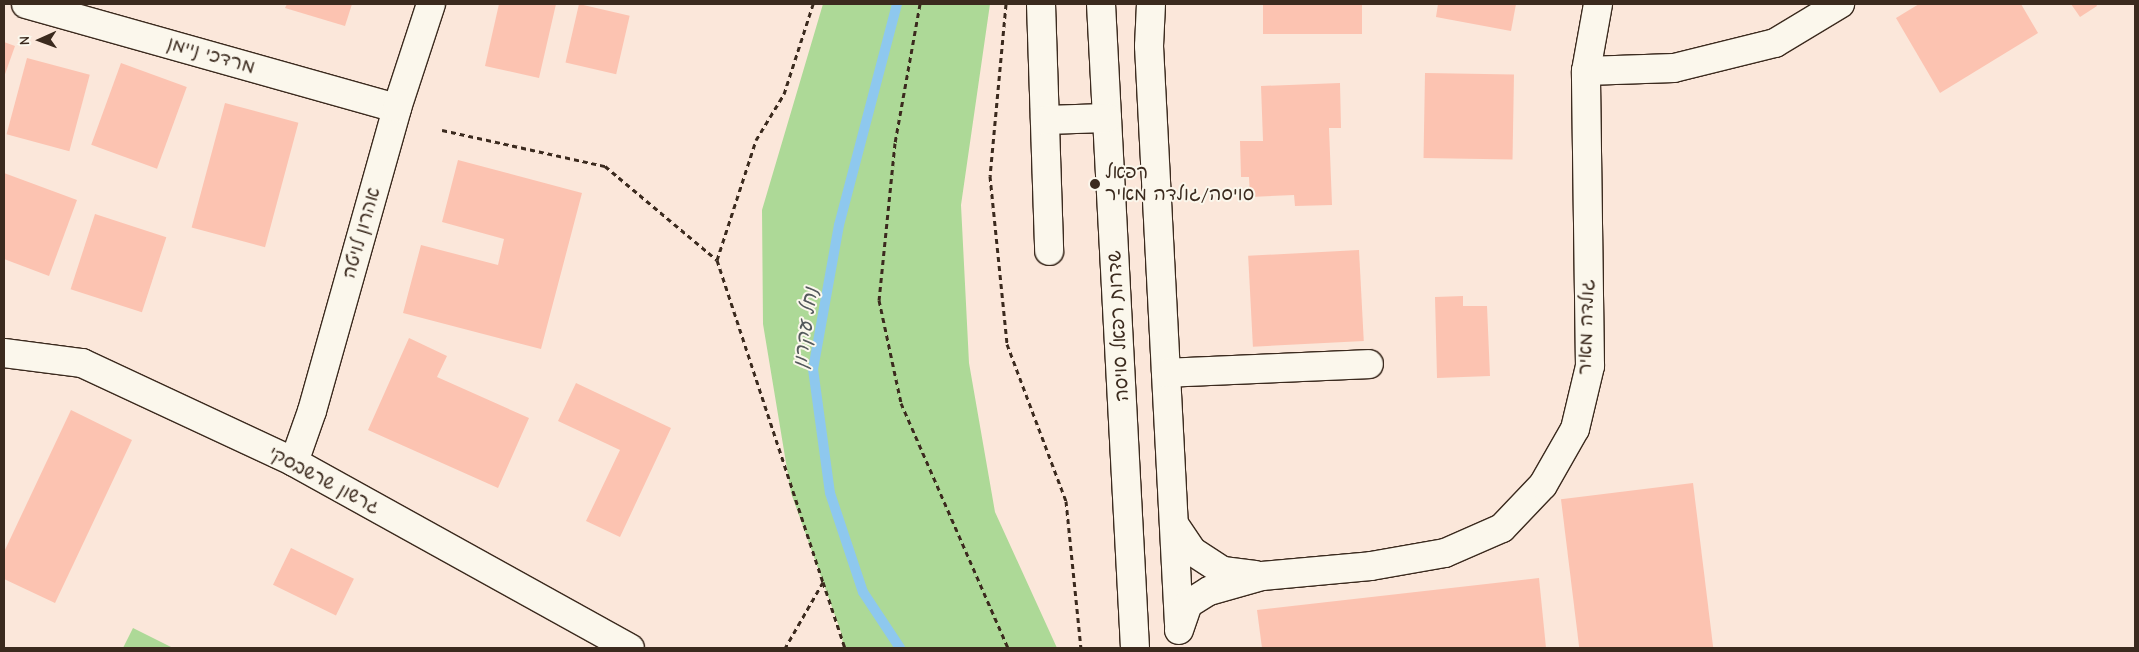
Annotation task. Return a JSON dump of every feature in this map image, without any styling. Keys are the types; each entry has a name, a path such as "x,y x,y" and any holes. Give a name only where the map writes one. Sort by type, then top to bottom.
{"street":[{"name":"מרדכי ניימן","path":"26,4 397,108"},
{"name":"אהרון לויטה","path":"294,462 312,411 397,108 431,4"},
{"path":"1041,4 1049,252"},
{"name":"שדרות רפאל סויסה","path":"1101,4 1135,648"},
{"path":"1151,4 1149,46 1179,639"},
{"name":"גולדה מאיר","path":"1179,639 1188,604 1209,591 1262,576 1371,566 1445,553 1502,528 1543,485 1575,429 1590,366 1586,71 1598,4"},
{"path":"1586,71 1674,68 1775,43 1840,4"},
{"path":"1045,120 1108,118"},
{"name":"גרשון שרשבסקי","path":"4,353 82,363 294,462 630,648"},
{"path":"1166,373 1370,364"},
{"name":"גולדה מאיר","path":"1174,524 1192,551 1223,571 1262,576"}],"path":[{"path":"717,260 756,140 784,94 813,4"},
{"path":"920,4 895,143 879,300 901,403 1008,648"},
{"path":"1006,4 990,176 1007,344 1066,502 1081,648"},
{"path":"442,130 546,156 605,166 717,260 844,648"},
{"path":"785,648 823,582"}],"green space":[{"path":"823,4 990,4 961,205 969,363 995,512 1057,648 843,648 842,635 791,493 763,324 762,210"},
{"path":"133,628 173,648 123,648"}],"building":[{"path":"287,4 352,4 345,26 285,8"},
{"path":"499,4 556,4 539,78 485,66"},
{"path":"579,4 630,16 616,74 566,62"},
{"path":"1263,4 1362,4 1362,34 1263,34"},
{"path":"1438,4 1516,4 1511,31 1436,17"},
{"path":"1919,4 2021,4 2038,33 1940,93 1896,18"},
{"path":"2071,4 2096,4 2097,6 2080,17"},
{"path":"4,42 15,46 4,77"},
{"path":"27,58 90,75 69,151 7,134"},
{"path":"121,63 187,87 157,169 91,145"},
{"path":"1425,73 1514,75 1513,160 1424,158"},
{"path":"1340,83 1341,128 1329,128 1332,205 1295,206 1294,195 1250,197 1249,177 1241,177 1240,141 1263,141 1261,86"},
{"path":"225,103 298,123 265,247 192,228"},
{"path":"458,160 582,193 541,349 403,313 421,245 498,265 504,239 442,222"},
{"path":"4,173 77,200 49,276 4,259"},
{"path":"95,214 166,237 142,312 71,289"},
{"path":"1359,250 1364,341 1253,347 1248,256"},
{"path":"1463,296 1463,306 1487,306 1490,376 1437,378 1435,297"},
{"path":"409,338 447,356 437,377 529,418 498,488 368,430"},
{"path":"576,383 671,428 620,537 586,521 620,450 558,421"},
{"path":"71,410 132,440 55,603 4,579 4,552"},
{"path":"1693,483 1713,648 1579,648 1561,499"},
{"path":"291,548 354,579 336,616 273,585"},
{"path":"1539,578 1546,648 1262,648 1257,610"}],"waterway":[{"name":"נחל עקרון","path":"897,4 839,225 813,369 830,493 863,592 900,648"}],"place":[{"name":"רפאל סויסה/גולדה מאיר","path":"1095,184"}]}
